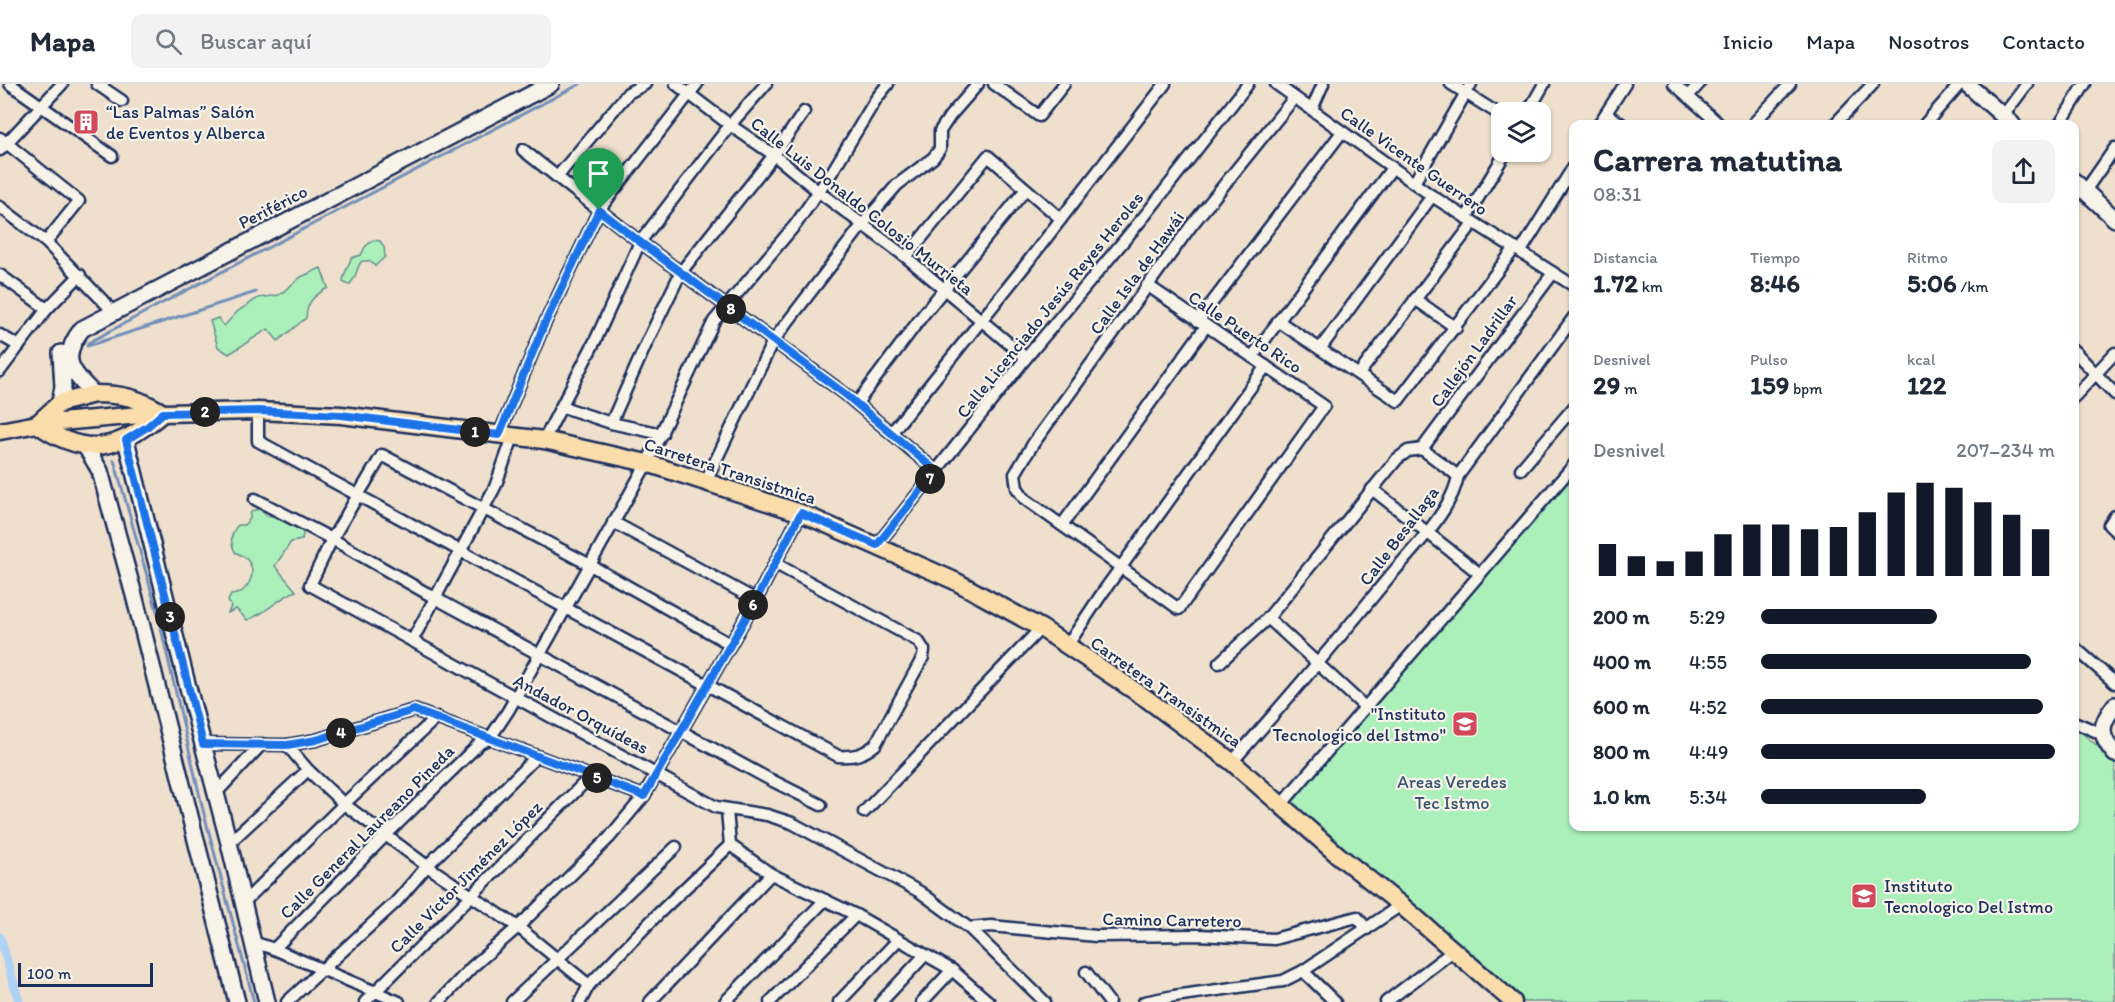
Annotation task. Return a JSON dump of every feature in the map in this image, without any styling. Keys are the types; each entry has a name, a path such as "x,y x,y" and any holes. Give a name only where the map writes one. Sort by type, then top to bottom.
{"main road":[{"path":"94,394 128,396 147,403 163,413 147,427 126,440 102,446 86,447 51,434 38,424 60,403 94,394"},
{"name":"Carretera Transistmica","path":"0,431 38,424 163,413 258,411 341,415 544,440 647,463 801,513 955,581 1041,628 1147,699 1232,762 1513,1002"}],"street":[{"path":"10,84 112,156"},
{"path":"46,242 79,201 2,144 62,84"},
{"path":"97,84 122,101"},
{"name":"Periférico","path":"390,164 532,84"},
{"name":"Periférico","path":"69,338 70,328 83,318 551,84"},
{"path":"557,177 628,93 645,84"},
{"name":"Calle Luis Donaldo Colosio Murrieta","path":"675,84 774,155 906,257 1026,358"},
{"path":"412,641 495,487 506,436 544,325 599,210 697,84"},
{"path":"544,440 563,407 640,242 730,125 766,84"},
{"name":"Calle General Laureano Pineda","path":"274,949 480,743 490,738 566,609 647,463 714,321 796,224 888,84"},
{"path":"706,481 773,341 863,224 897,185 933,158 940,149 940,131 978,84"},
{"path":"994,84 1039,116 1064,84"},
{"path":"892,432 1165,84"},
{"name":"Calle Licenciado Jesús Reyes Heroles","path":"877,545 1026,358 1147,213 1248,84"},
{"name":"Calle Vicente Guerrero","path":"1276,84 1432,196 1569,283"},
{"path":"1312,109 1323,84"},
{"path":"1451,84 1468,89 1491,107"},
{"path":"1534,102 1544,84"},
{"path":"1602,120 1625,84"},
{"path":"1674,84 1715,120"},
{"path":"1688,96 1699,84"},
{"path":"1758,120 1791,84"},
{"path":"1839,120 1873,84"},
{"path":"1933,120 1960,84"},
{"path":"1967,84 2008,120 2027,84"},
{"path":"2062,120 2085,84"},
{"path":"1414,183 1468,89"},
{"name":"Calle Isla de Hawái","path":"1062,525 1025,499 1017,488 1015,474 1033,444 1191,226 1294,98"},
{"path":"611,423 681,272 774,155 804,112"},
{"path":"1606,114 1616,120"},
{"path":"1121,568 1062,525 1202,323 1342,132"},
{"path":"2115,148 2080,186 2115,219"},
{"path":"523,150 640,242 857,403 936,471"},
{"path":"906,257 988,156 1061,219"},
{"path":"1359,374 1415,299 1469,220 1501,162"},
{"path":"1252,357 1392,168"},
{"name":"Periférico","path":"69,338 375,171"},
{"path":"1278,321 1398,401 1456,328 1569,173"},
{"path":"857,403 923,315 1026,189"},
{"path":"1320,349 1432,196"},
{"path":"0,207 46,242 108,306"},
{"name":"Callejón Ladrillar","path":"1422,449 1553,273"},
{"path":"0,275 47,309"},
{"path":"0,371 47,309 80,275"},
{"name":"Calle Puerto Rico","path":"1121,568 1179,609 1324,406 1148,285"},
{"path":"1415,299 1456,328"},
{"name":"Calle Besallaga","path":"1232,762 1317,665 1426,532 1446,505 1456,487 1458,476 1569,324"},
{"path":"0,335 18,346"},
{"path":"69,338 68,358 74,375 94,394"},
{"path":"60,403 63,387 61,351 69,338"},
{"path":"2079,392 2115,353"},
{"path":"2079,356 2115,394"},
{"path":"1067,646 1266,366"},
{"path":"563,407 611,423 662,434"},
{"path":"258,411 258,441 838,756 851,757 865,753 874,745 924,650 918,641 776,564"},
{"path":"1521,470 1569,413"},
{"path":"126,440 230,843 267,1002"},
{"path":"86,447 100,471 134,595 237,1002"},
{"path":"1219,663 1268,618 1397,459 1408,451 1422,449 1458,476"},
{"path":"333,539 382,455 590,565 730,644"},
{"path":"1281,805 1569,471"},
{"path":"1372,489 1480,574"},
{"path":"255,499 333,539 435,598 821,805"},
{"path":"439,1002 472,967 518,927 609,838 644,796 776,564 801,513"},
{"path":"2115,516 2109,525 2115,531"},
{"path":"613,522 756,600"},
{"name":"Andador Orquídeas","path":"333,539 310,585 716,807 767,815 792,823 920,892 969,928 1045,1002"},
{"path":"1268,618 1365,707"},
{"path":"864,812 1041,628"},
{"path":"2079,651 2115,682"},
{"path":"2115,705 2105,718 2102,734 2107,745 2115,754"},
{"path":"203,744 287,745 316,740 414,710 644,796"},
{"path":"244,902 437,717"},
{"path":"2079,724 2102,734"},
{"path":"216,792 262,744"},
{"path":"287,745 308,770 344,804 427,866 518,927 589,985"},
{"path":"287,1002 396,902 427,866 537,756"},
{"path":"230,843 308,770"},
{"name":"Calle Víctor Jiménez López","path":"365,1002 591,776"},
{"path":"727,810 730,845 771,874 856,915 952,970 988,1002"},
{"path":"580,1002 589,985 730,845"},
{"path":"512,1002 676,847"},
{"path":"650,1002 771,874"},
{"path":"725,1002 825,900"},
{"path":"1144,1002 1177,999 1283,981 1303,971 1401,905"},
{"path":"770,1002 856,915"},
{"name":"Camino Carretero","path":"969,928 991,926 1096,936 1199,935 1274,939 1358,917 1367,929"},
{"path":"838,1002 898,940"},
{"path":"253,942 399,1002"},
{"path":"1386,1002 1454,951"},
{"path":"881,1002 926,955"},
{"path":"922,1002 952,970"},
{"path":"1303,971 1335,1002"},
{"path":"1086,972 1108,1002"}],"green space":[{"path":"373,240 380,241 384,247 385,257 375,266 370,261 362,261 349,285 343,282 351,258 361,255 365,247"},
{"path":"321,268 328,288 312,300 306,318 278,341 268,329 229,354 218,347 210,321 218,318 224,326 238,311 258,298 279,295 301,277"},
{"name":"Areas Veredes Tec Istmo","path":"1569,475 1569,831 2079,831 2079,730 2115,761 2115,1002 1514,1002 1281,805"},
{"path":"259,509 267,516 277,515 297,524 303,533 302,540 291,542 275,566 296,591 247,620 236,609 228,613 231,606 228,601 231,595 237,594 246,587 252,572 247,559 235,552 232,538 238,525 244,525 250,519 252,511"}],"waterway":[{"path":"256,292 87,346 88,343 151,309 580,84"},
{"path":"114,460 157,611 203,810 254,1002"},
{"path":"0,937 19,1002"}],"place":[{"name":"“Las Palmas” Salón de Eventos y Alberca","path":"86,122"},
{"name":"\"Instituto Tecnologico del Istmo\"","path":"1465,724"},
{"name":"Instituto Tecnologico Del Istmo","path":"1864,896"}],"route":[{"path":"599,210 845,394 936,471 877,545 801,513 776,564 644,796 414,710 316,740 287,745 203,744 126,440 147,427 163,413 258,411 341,415 499,435 544,325 599,210"}]}
